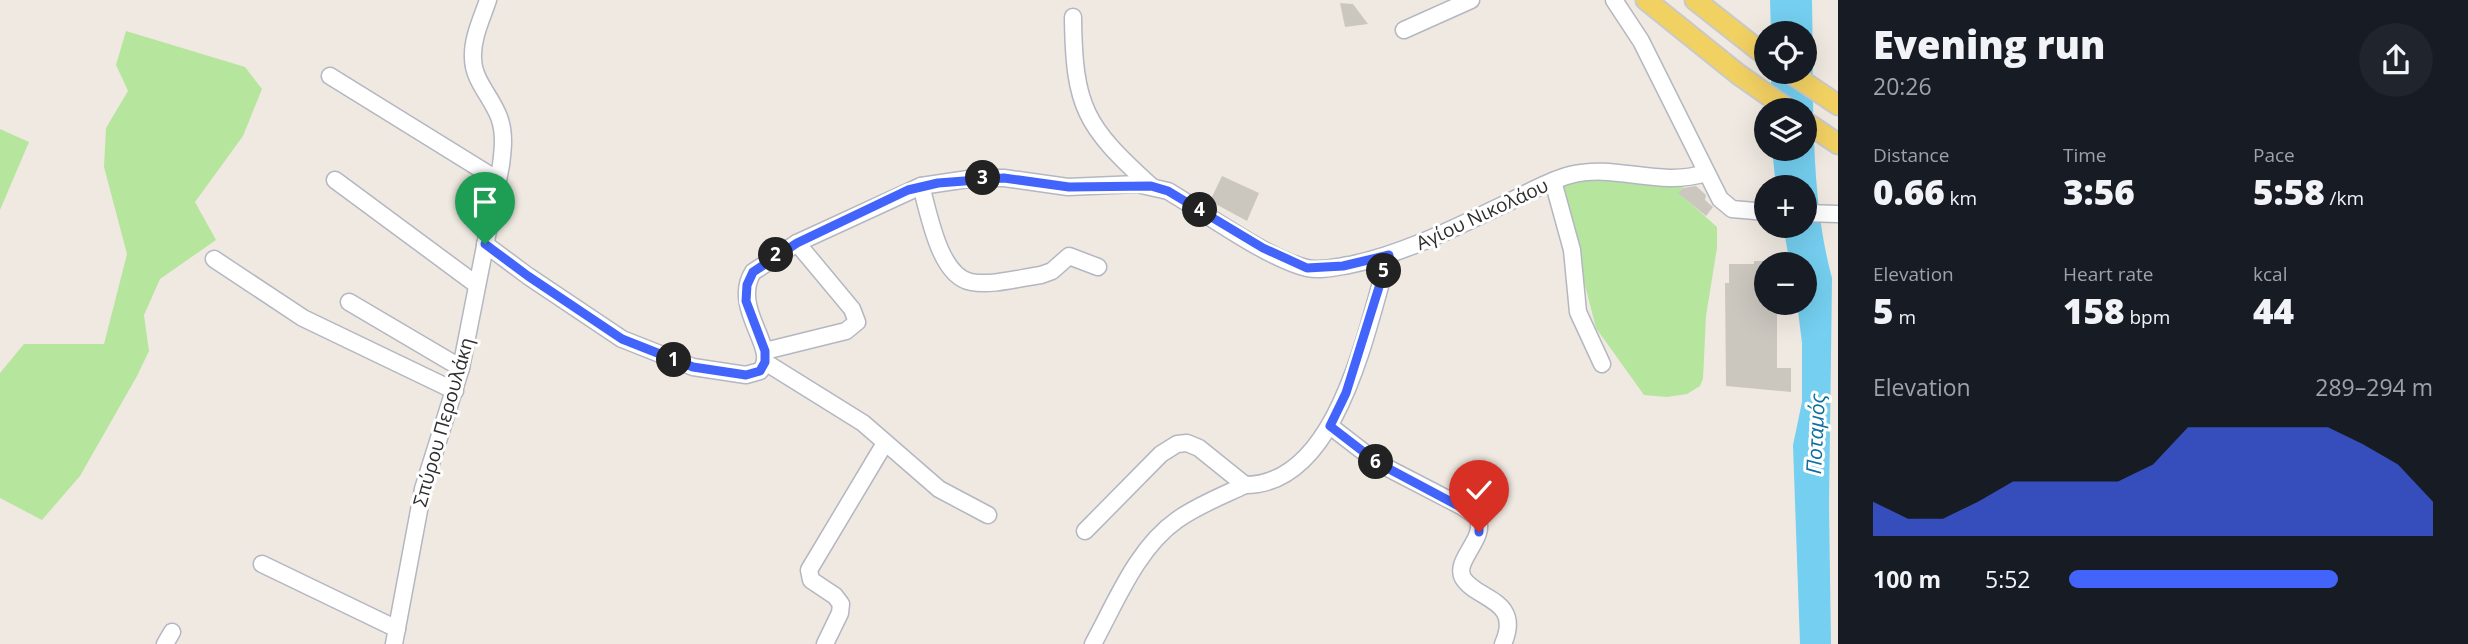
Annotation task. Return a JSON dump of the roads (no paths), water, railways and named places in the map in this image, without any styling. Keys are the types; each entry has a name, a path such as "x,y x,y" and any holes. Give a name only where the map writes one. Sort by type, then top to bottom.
{"main road":[{"path":"1646,0 1772,98"},
{"path":"1695,0 1754,48"},
{"path":"1807,84 1833,102"},
{"path":"1817,130 1832,140"}],"street":[{"name":"Σπύρου Περουλάκη","path":"395,637 423,489 461,368 504,141 499,117 475,73 472,58 475,39 488,0"},
{"path":"1404,30 1471,0"},
{"path":"1614,0 1650,57 1720,199 1727,206 1754,212"},
{"path":"1704,0 1719,20"},
{"path":"1073,18 1073,63 1084,106 1094,127 1108,146 1151,186"},
{"path":"330,76 498,180"},
{"name":"Αγίου Νικολάου","path":"765,357 747,307 749,279 762,264 797,243 921,186 975,178 1004,178 1069,187 1151,186 1168,191 1263,248 1307,268 1343,266 1389,255 1553,181 1594,171 1661,179 1706,173"},
{"path":"335,180 477,285"},
{"path":"1553,181 1572,250 1578,312 1602,364"},
{"path":"921,186 944,261 954,274 969,282 1041,275 1052,271 1069,256 1098,267"},
{"path":"765,357 846,331 857,322 852,309 797,243"},
{"path":"485,244 606,330 653,352 693,367 746,375 760,371 765,357"},
{"path":"1093,644 1127,581 1157,537 1194,509 1245,485 1266,482 1287,474 1305,461 1330,426 1346,393 1389,255"},
{"path":"214,259 303,318 455,391"},
{"path":"349,302 461,368"},
{"path":"765,357 863,423 939,489 988,515"},
{"path":"1330,426 1378,463 1477,517 1479,532 1462,565 1462,574 1467,582 1493,599 1502,609 1507,625 1503,644"},
{"path":"825,644 840,613 841,604 811,580 809,570 885,443"},
{"path":"1085,531 1161,454 1177,444 1187,443 1199,448 1245,485"},
{"path":"262,564 395,637"}],"water":[{"path":"1770,0 1812,0 1812,21 1771,21"},
{"path":"1771,84 1813,84 1813,98 1771,98"},
{"path":"1773,161 1815,161 1816,175 1775,175"},
{"name":"Ποταμός","path":"1817,188 1832,278 1829,504 1831,644 1800,644 1793,445 1802,402 1802,343 1798,315 1817,315 1817,252 1788,252 1785,238 1817,238"}]}
